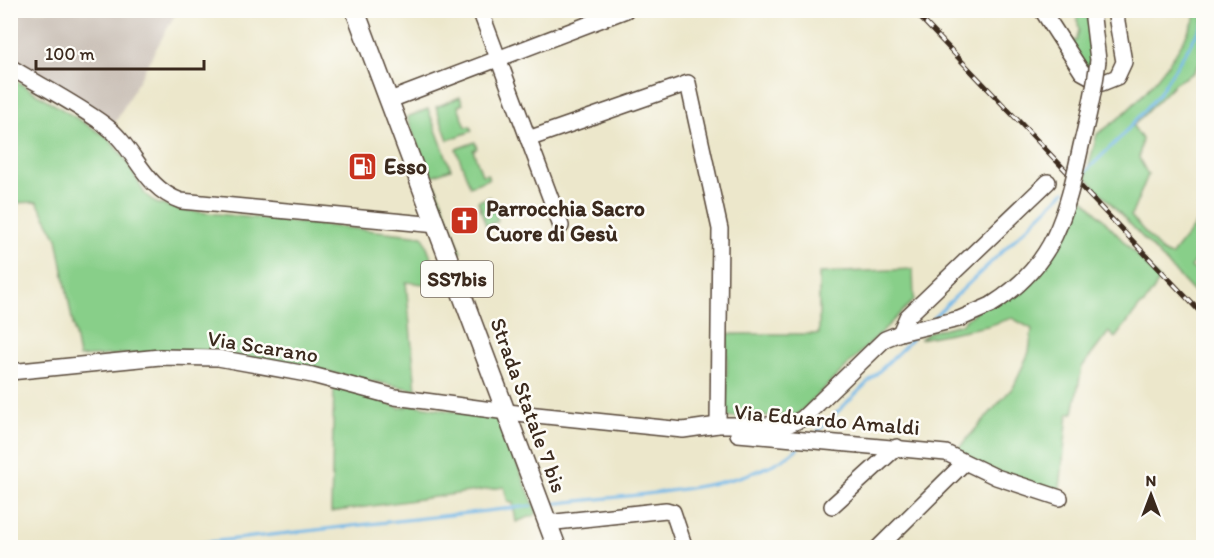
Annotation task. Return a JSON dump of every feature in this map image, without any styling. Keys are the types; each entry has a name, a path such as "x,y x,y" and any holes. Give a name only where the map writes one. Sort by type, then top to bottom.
{"main road":[{"name":"Strada Statale 7 bis","path":"355,10 557,548"}],"street":[{"path":"480,10 561,226"},
{"path":"390,100 626,10"},
{"path":"1042,10 1082,72 1102,83 1117,77 1124,63 1115,10"},
{"path":"683,430 718,425 794,424 802,419 877,346 900,333 958,319 991,304 1030,274 1047,253 1061,227 1069,203 1098,60 1092,10"},
{"path":"10,67 106,126 130,151 152,185 166,196 181,201 437,225"},
{"path":"528,140 688,83 720,230 718,425"},
{"path":"900,333 907,317 1048,182"},
{"name":"Via Scarano","path":"10,372 160,357 218,358 312,375 395,397 507,412 683,430"},
{"name":"Via Eduardo Amaldi","path":"683,430 946,453 964,463 1060,498"},
{"path":"832,506 897,447"},
{"path":"878,548 964,463"},
{"path":"548,523 666,510 673,512 685,548"}],"shaded area":[{"path":"10,11 177,11 114,125 11,62"}],"green space":[{"path":"1045,11 1053,11 1072,40 1076,41 1079,30 1076,11 1086,11 1091,33 1090,70 1085,69"},
{"path":"1198,11 1203,11 1203,58 1193,73 1175,83 1133,126 1142,139 1139,158 1148,175 1131,216 1162,252 1171,256 1203,218 1203,261 1196,258 1191,267 1203,276 1203,302 1086,177 1097,134 1127,110 1156,79 1181,45"},
{"path":"10,77 107,137 126,160 145,194 156,203 181,210 423,236 442,286 406,282 416,390 264,359 161,352 79,357 57,238 37,202 11,203"},
{"path":"460,97 463,104 458,106 466,127 470,126 472,131 448,140 436,107"},
{"path":"428,109 451,169 429,177 407,117"},
{"path":"475,142 477,148 473,150 482,175 487,174 489,179 470,186 456,149"},
{"path":"436,185 461,252 455,254 430,188"},
{"path":"490,197 498,221 486,226 478,201"},
{"path":"1083,198 1160,280 1144,304 1115,338 1109,332 1082,367 1073,413 1068,414 1060,488 1056,490 990,471 956,451 1014,386 1029,352 1032,329 1012,318 987,326 920,339 930,332 961,324 1061,239 1077,202"},
{"path":"913,269 914,300 797,415 726,417 727,334 819,334 819,273"},
{"path":"334,384 400,408 414,405 498,419 537,512 535,515 516,522 513,503 508,502 504,487 331,512"}],"waterway":[{"path":"1084,173 1121,137 1158,95 1204,23"},
{"path":"934,317 1065,191"},
{"path":"818,431 912,339"},
{"path":"551,504 681,490 715,483 776,463 798,448"},
{"path":"155,548 531,506"}],"railway":[{"path":"913,10 1204,316"}],"place":[{"name":"Esso","path":"363,166"},
{"name":"Parrocchia Sacro Cuore di Gesù","path":"465,221"}]}
